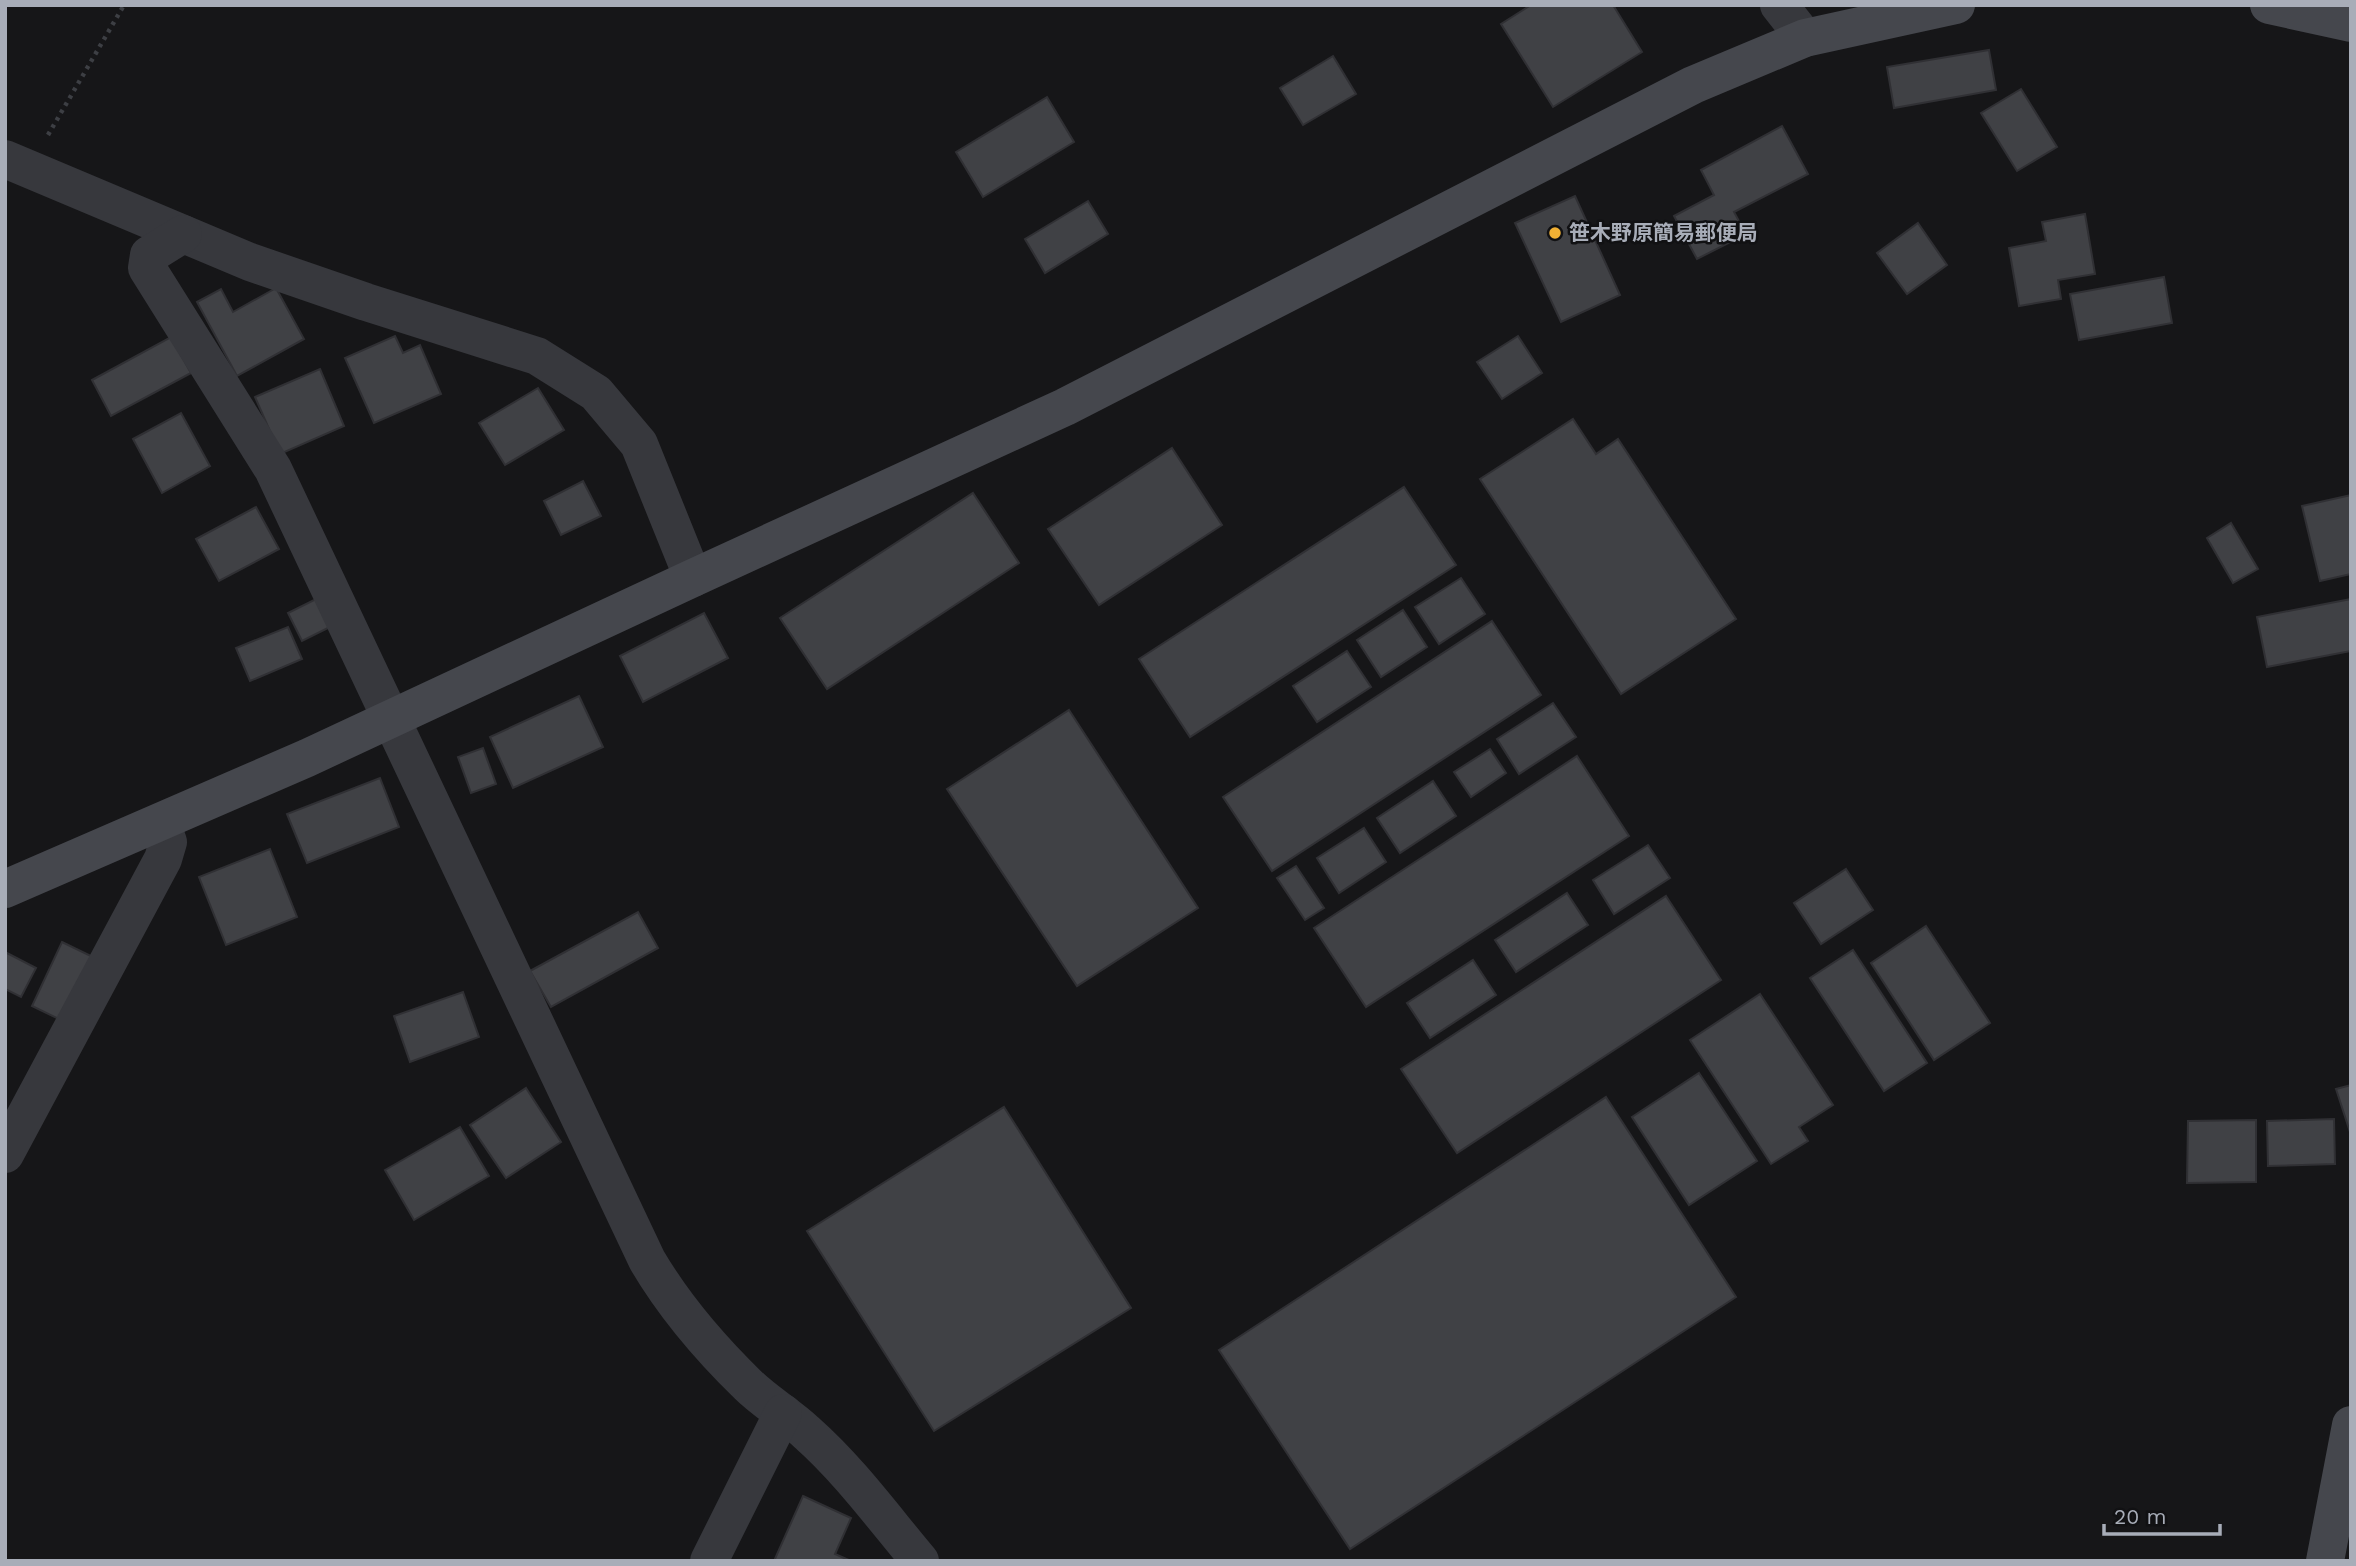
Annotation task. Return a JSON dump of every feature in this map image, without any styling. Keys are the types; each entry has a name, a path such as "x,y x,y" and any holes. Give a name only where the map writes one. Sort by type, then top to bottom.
{"street":[{"path":"1779,5 1805,38"},
{"path":"2269,5 2351,23"},
{"path":"5,889 307,758 1065,407 1693,85 1805,38 1941,7"},
{"path":"17,164 250,262 537,356 596,393 639,444 693,578"},
{"path":"183,234 149,255 147,268 273,469 647,1260 685,1317 749,1387 806,1431 845,1470 920,1561"},
{"path":"5,1154 163,859 168,842 161,822"},
{"path":"709,1561 783,1413"},
{"path":"2325,1561 2351,1425"}],"path":[{"path":"17,164 124,5"}],"building":[{"path":"1531,5 1613,5 1642,52 1553,107 1501,24"},
{"path":"1989,50 1996,90 1894,108 1887,67"},
{"path":"1333,56 1356,94 1303,125 1280,88"},
{"path":"2021,89 2057,147 2017,171 1981,113"},
{"path":"1047,97 1074,142 983,197 956,152"},
{"path":"1782,126 1808,174 1734,212 1746,234 1697,259 1674,216 1714,195 1701,170"},
{"path":"1575,196 1620,295 1561,322 1515,223"},
{"path":"1088,201 1108,234 1045,273 1025,239"},
{"path":"2085,214 2095,274 2058,280 2061,299 2019,306 2009,248 2046,241 2042,222"},
{"path":"1918,223 1947,265 1907,294 1877,253"},
{"path":"2164,277 2172,323 2079,340 2070,294"},
{"path":"276,288 304,339 237,376 197,302 221,289 233,312"},
{"path":"395,336 403,353 420,345 441,394 374,423 345,358"},
{"path":"1518,336 1542,373 1502,399 1477,362"},
{"path":"171,337 191,373 111,416 92,380"},
{"path":"320,369 344,426 280,454 255,397"},
{"path":"538,388 564,430 505,465 479,423"},
{"path":"181,413 210,466 162,493 133,439"},
{"path":"1573,419 1596,454 1618,439 1736,619 1621,694 1480,479"},
{"path":"1172,448 1222,525 1099,605 1048,529"},
{"path":"583,481 601,516 561,535 544,501"},
{"path":"1404,487 1456,565 1190,737 1139,659"},
{"path":"973,493 1019,563 827,689 780,618"},
{"path":"2351,495 2351,574 2320,581 2302,506"},
{"path":"256,507 279,549 219,581 196,539"},
{"path":"2231,523 2258,569 2233,583 2207,538"},
{"path":"1461,578 1485,614 1439,644 1415,607"},
{"path":"320,597 334,625 302,641 288,613"},
{"path":"2351,599 2351,651 2267,667 2257,617"},
{"path":"1403,610 1427,647 1381,677 1357,640"},
{"path":"704,613 728,658 643,702 620,656"},
{"path":"1492,621 1541,695 1272,871 1223,797"},
{"path":"288,627 302,659 250,681 236,648"},
{"path":"1347,651 1371,687 1317,722 1293,686"},
{"path":"579,696 603,747 513,788 490,737"},
{"path":"1553,703 1576,737 1519,774 1497,739"},
{"path":"1069,710 1198,908 1077,986 947,789"},
{"path":"483,748 496,784 471,793 458,757"},
{"path":"1490,749 1506,773 1471,797 1454,772"},
{"path":"1577,756 1629,836 1366,1007 1314,928"},
{"path":"380,778 399,827 307,863 287,814"},
{"path":"1433,781 1456,816 1400,853 1377,818"},
{"path":"1364,828 1386,862 1339,893 1317,858"},
{"path":"1648,845 1670,878 1614,914 1593,880"},
{"path":"270,849 297,917 226,945 199,877"},
{"path":"1296,866 1324,908 1305,920 1277,878"},
{"path":"1846,869 1873,910 1821,944 1794,903"},
{"path":"1567,893 1588,925 1516,972 1495,940"},
{"path":"1666,896 1721,980 1457,1153 1401,1069"},
{"path":"638,912 658,948 551,1007 530,971"},
{"path":"1926,926 1990,1023 1934,1060 1871,963"},
{"path":"62,942 95,958 65,1022 32,1006"},
{"path":"1853,950 1927,1063 1884,1091 1810,978"},
{"path":"5,952 36,968 21,997 5,989"},
{"path":"1473,960 1496,995 1430,1038 1407,1003"},
{"path":"463,992 479,1037 410,1062 394,1016"},
{"path":"1760,994 1833,1105 1799,1127 1808,1141 1771,1164 1690,1040"},
{"path":"1699,1073 1757,1161 1689,1205 1632,1117"},
{"path":"2351,1085 2351,1135 2336,1089"},
{"path":"526,1088 561,1142 506,1178 470,1125"},
{"path":"1606,1097 1736,1297 1350,1549 1219,1350"},
{"path":"1004,1107 1131,1308 934,1431 807,1231"},
{"path":"2334,1119 2335,1164 2268,1166 2267,1121"},
{"path":"2256,1120 2256,1182 2187,1183 2188,1121"},
{"path":"460,1127 489,1176 414,1220 385,1170"},
{"path":"803,1496 851,1518 835,1554 851,1561 774,1561"}],"place":[{"name":"笹木野原簡易郵便局","path":"1555,233"}]}
